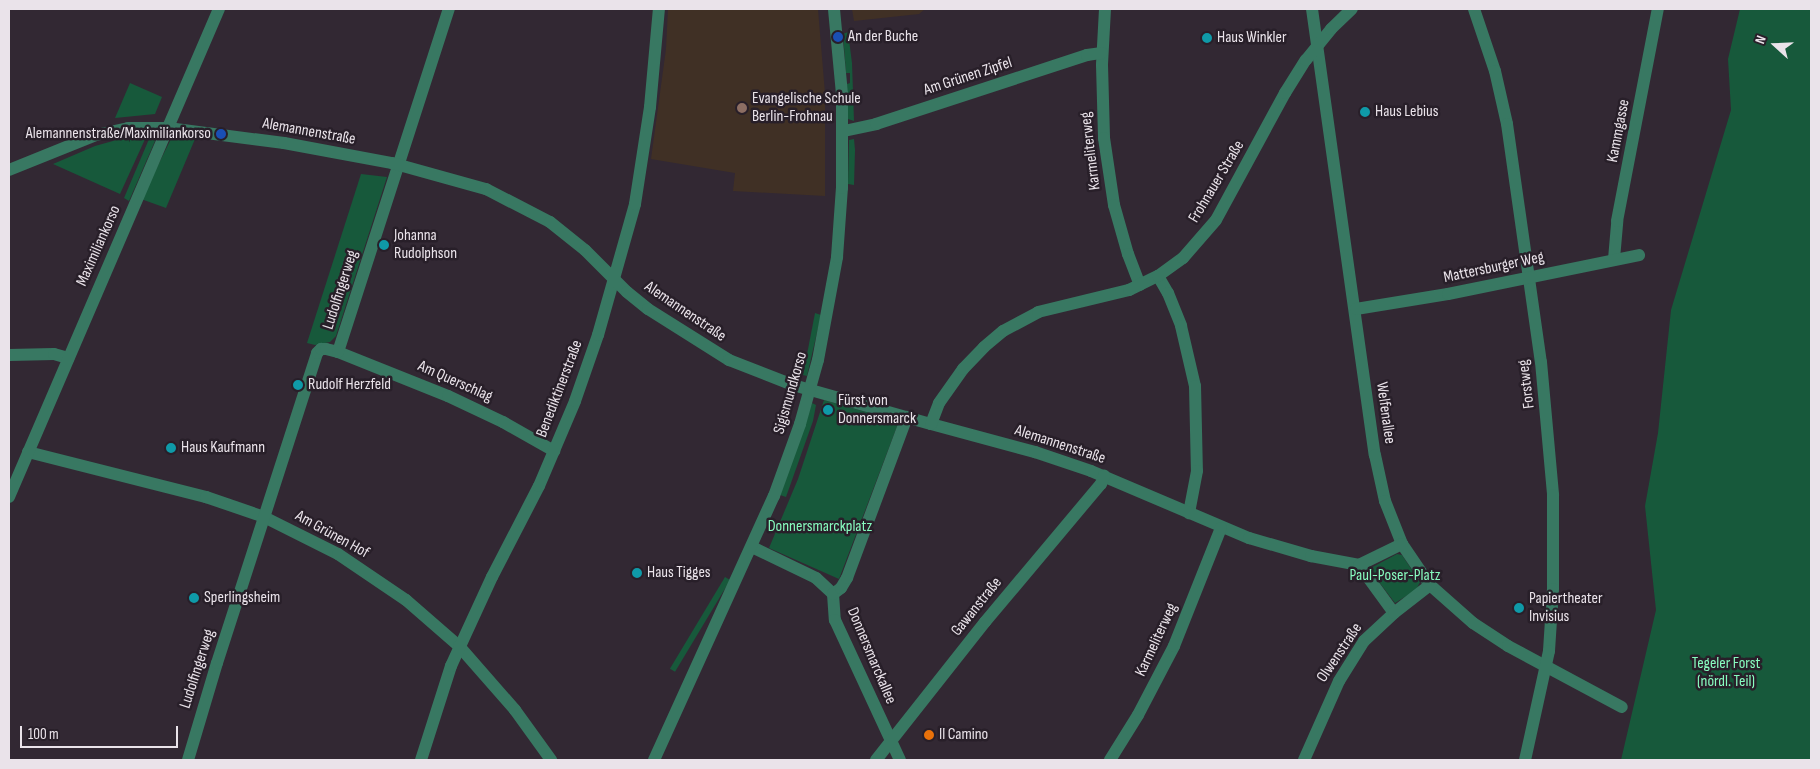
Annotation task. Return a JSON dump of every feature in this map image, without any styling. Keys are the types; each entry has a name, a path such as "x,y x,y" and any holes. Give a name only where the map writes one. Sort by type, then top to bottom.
{"street":[{"name":"Maximiliankorso","path":"9,497 219,9"},
{"name":"Ludolfingerweg","path":"188,760 317,353 321,349 326,348 338,352 449,9"},
{"name":"Benediktinerstraße","path":"421,760 433,719 459,646 554,452 595,345 615,280 635,204 656,62 659,9"},
{"name":"Sigismundkorso","path":"654,760 752,547 777,488 810,390 826,324 837,257 844,131 834,9"},
{"name":"Karmeliterweg","path":"1105,9 1102,53 1104,138 1114,205 1128,254 1140,285"},
{"name":"Welfenallee","path":"1312,9 1380,484 1402,544 1430,585 1455,610 1483,631 1547,668 1622,707"},
{"name":"Frohnauer Straße","path":"931,424 939,403 963,369 984,346 1003,330 1038,312 1113,295 1140,285 1158,276 1183,258 1216,220 1285,93 1317,46 1352,9"},
{"name":"Forstweg","path":"1474,9 1495,71 1507,124 1547,419 1553,495 1553,589 1547,668 1525,760"},
{"name":"Kammgasse","path":"1614,260 1617,221 1658,9"},
{"name":"Am Grünen Zipfel","path":"844,131 876,124 1087,55 1102,53"},
{"name":"Alemannenstraße","path":"9,170 96,135 128,128 168,128 284,143 399,165 463,181 507,198 550,222 648,309 707,348 758,373 810,390 1035,452 1104,476 1189,512 1221,528 1270,545 1359,565"},
{"name":"Mattersburger Weg","path":"1356,309 1529,278 1639,255"},
{"path":"1158,276 1168,293 1180,326 1195,386 1197,471 1189,512"},
{"name":"Am Querschlag","path":"338,352 448,396 503,422 554,452"},
{"path":"9,356 54,354 68,358"},
{"path":"832,594 841,588 847,578 907,417"},
{"name":"Am Grünen Hof","path":"28,452 159,484 264,517 338,554 406,600 459,646 515,710 551,760"},
{"name":"Gawanstraße","path":"876,760 1020,578 1100,484 1104,476"},
{"name":"Karmeliterweg","path":"1110,760 1138,715 1174,646 1221,528"},
{"path":"1394,613 1359,565 1402,544"},
{"name":"Donnersmarckallee","path":"752,547 816,578 832,594 835,620 900,760"},
{"name":"Olwenstraße","path":"1304,760 1327,705 1350,662 1364,641 1394,613 1430,585"}],"shaded area":[{"name":"Evangelische Schule Berlin-Frohnau","path":"668,9 818,9 825,93 825,196 733,191 735,173 651,159 666,49"},
{"path":"852,9 925,9 919,14 854,21"}],"green space":[{"name":"Tegeler Forst (nördl. Teil)","path":"1740,9 1811,9 1811,760 1621,760 1656,610 1645,506 1658,433 1671,310 1731,110 1728,59"},
{"path":"848,32 852,63 854,121 848,119 847,84 850,83 850,73 846,73 843,34"},
{"path":"130,83 162,97 155,114 115,118"},
{"path":"152,132 155,141 129,201 124,198"},
{"path":"146,137 120,194 53,164 95,146 120,139"},
{"path":"172,137 195,139 166,208 141,199"},
{"path":"854,139 854,185 848,184 849,140"},
{"path":"361,174 387,177 336,336 330,342 315,345 307,343"},
{"path":"815,313 821,315 807,376 803,375"},
{"name":"Donnersmarckplatz","path":"824,400 894,420 898,424 839,579 769,548 798,479"},
{"path":"812,403 816,405 813,421 786,497 780,495"},
{"name":"Paul-Poser-Platz","path":"1397,554 1402,555 1420,582 1416,590 1395,603 1369,569"},
{"path":"725,577 730,580 675,672 670,669"}],"place":[{"name":"An der Buche","path":"838,37"},
{"name":"Haus Winkler","path":"1207,38"},
{"name":"Evangelische Schule Berlin-Frohnau","path":"742,108"},
{"name":"Haus Lebius","path":"1365,112"},
{"name":"Alemannenstraße/Maximiliankorso","path":"221,134"},
{"name":"Johanna Rudolphson","path":"384,245"},
{"name":"Rudolf Herzfeld","path":"298,385"},
{"name":"Fürst von Donnersmarck","path":"828,410"},
{"name":"Haus Kaufmann","path":"171,448"},
{"name":"Haus Tigges","path":"637,573"},
{"name":"Sperlingsheim","path":"194,598"},
{"name":"Papiertheater Invisius","path":"1519,608"},
{"name":"Il Camino","path":"929,735"}]}
